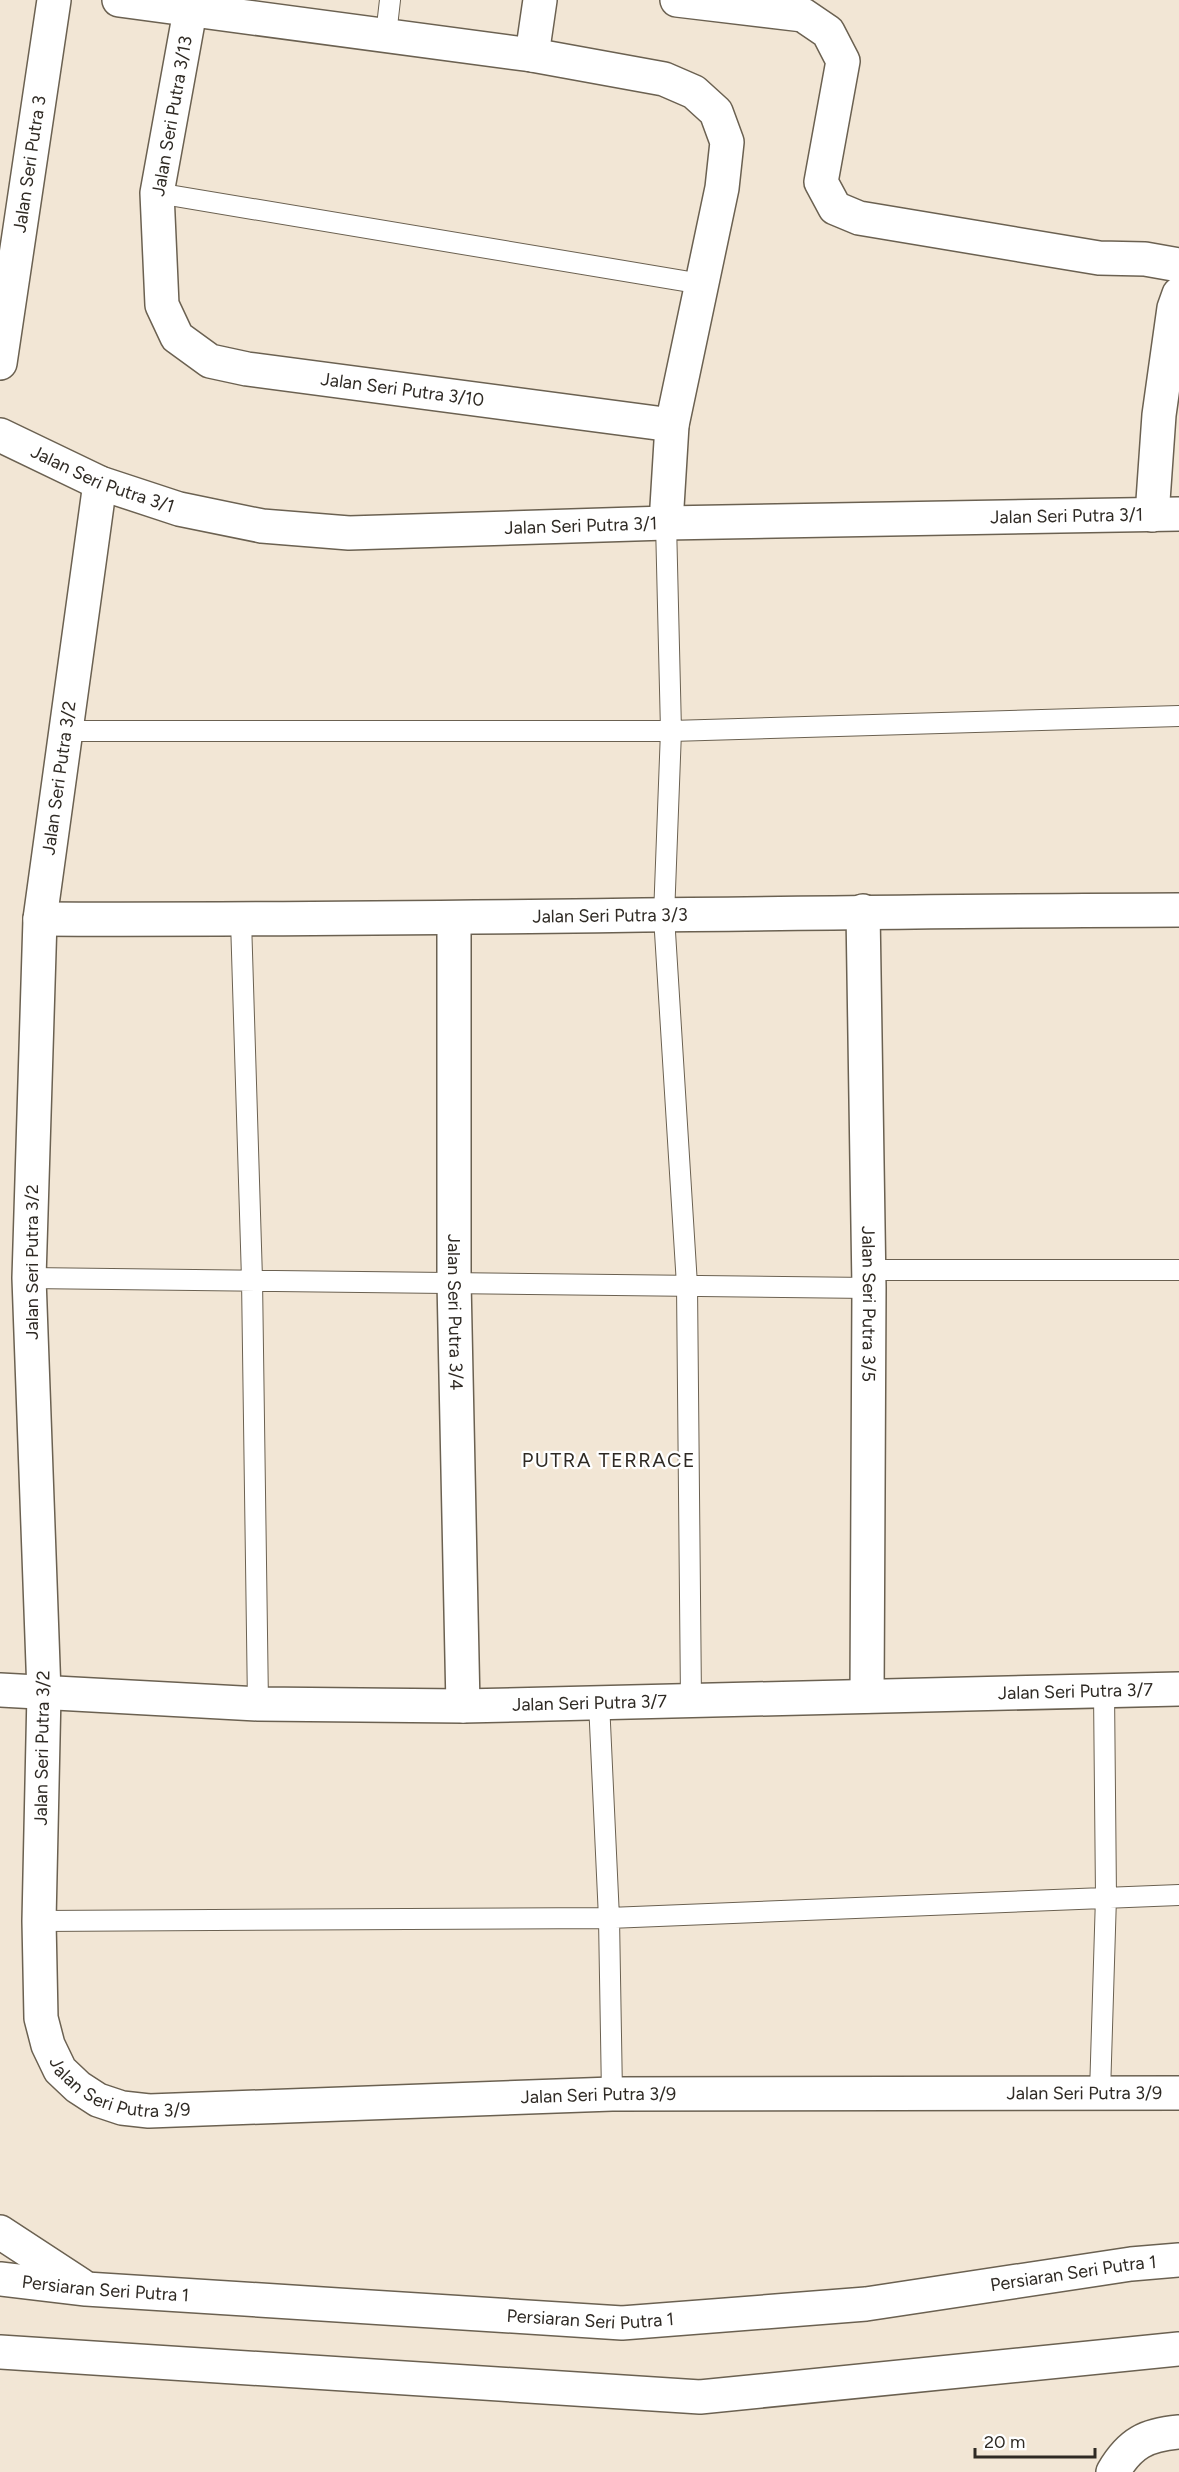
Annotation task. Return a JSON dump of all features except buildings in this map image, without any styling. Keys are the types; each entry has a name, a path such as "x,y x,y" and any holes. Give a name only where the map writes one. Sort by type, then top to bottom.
{"street":[{"name":"Jalan Seri Putra 3","path":"0,363 54,0"},
{"path":"119,0 191,5 532,55 664,79 694,92 716,112 727,142 722,188 672,425 666,523"},
{"path":"532,55 540,0"},
{"path":"677,0 803,15 828,32 843,61 821,182 834,208 859,218 1099,258 1145,259 1179,266"},
{"name":"Jalan Seri Putra 3/13","path":"162,305 157,193 191,5"},
{"path":"1166,515 1159,415 1174,308 1179,294"},
{"name":"Jalan Seri Putra 3/10","path":"162,305 177,337 210,361 247,369 672,425"},
{"name":"Jalan Seri Putra 3/1","path":"0,435 100,483 179,509 262,526 349,533 666,523 1166,515"},
{"name":"Jalan Seri Putra 3/2","path":"48,2045 41,2018 39,1921 44,1693 28,1278 40,919 64,731 100,483"},
{"name":"Jalan Seri Putra 3/3","path":"40,919 242,920 664,916 863,911 1179,910"},
{"name":"Jalan Seri Putra 3/5","path":"863,911 869,1279 867,1696"},
{"name":"Jalan Seri Putra 3/4","path":"454,918 454,1281 463,1706"},
{"name":"Jalan Seri Putra 3/7","path":"0,1690 258,1704 463,1706 1179,1689"},
{"name":"Jalan Seri Putra 3/9","path":"48,2045 60,2070 88,2093 122,2108 149,2111 612,2094 1179,2092"},
{"path":"0,2232 86,2289"},
{"name":"Persiaran Seri Putra 1","path":"0,2279 86,2289 622,2323 866,2304 1131,2264 1179,2260"},
{"path":"0,2352 700,2397 1179,2349"},
{"path":"1113,2472 1124,2453 1142,2440 1179,2432"}],"lane":[{"path":"386,35 390,0"},
{"path":"157,193 702,284"},
{"path":"666,523 671,731 664,916 687,1285 691,1700"},
{"path":"64,731 671,731 1179,716"},
{"path":"242,920 252,1279 258,1704"},
{"path":"28,1278 687,1285 1179,1270"},
{"path":"1100,2093 1106,1897 1104,1691"},
{"path":"599,1702 609,1918 612,2094"},
{"path":"39,1921 609,1918 1179,1895"}],"district":[{"name":"PUTRA TERRACE","path":"609,1460"}]}
